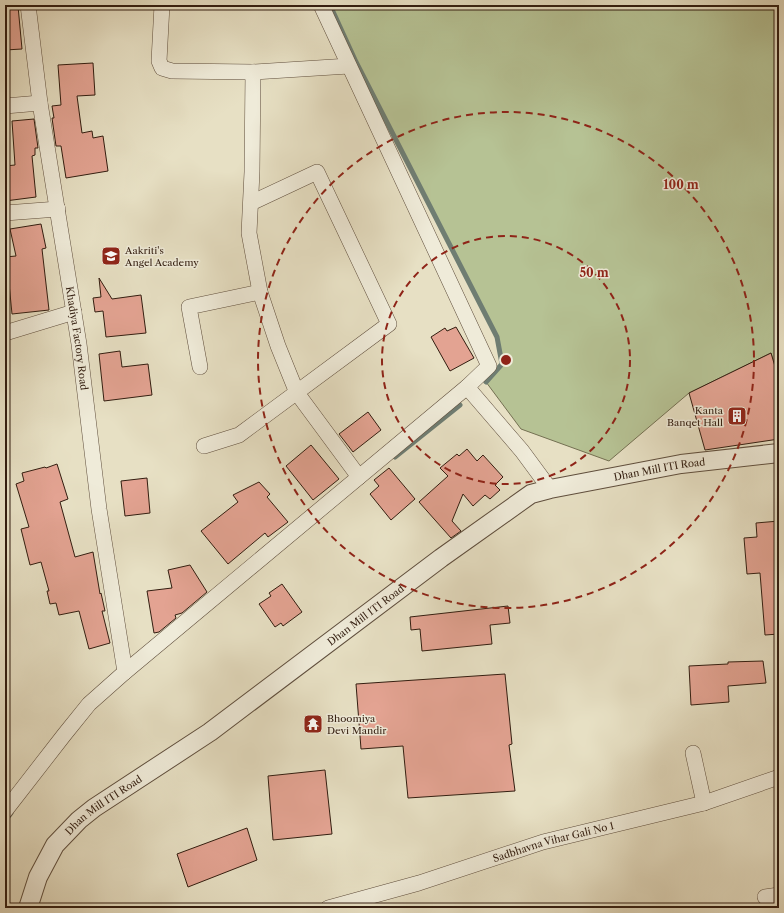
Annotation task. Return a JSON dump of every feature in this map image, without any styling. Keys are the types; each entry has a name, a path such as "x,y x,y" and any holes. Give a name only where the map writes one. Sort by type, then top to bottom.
{"street":[{"name":"Khadiya Factory Road","path":"28,5 40,103 79,344 99,509 125,672"},
{"path":"162,5 159,60 162,68 172,71 253,72 349,66"},
{"path":"6,807 89,704 125,672 467,387 489,366 320,5"},
{"path":"253,72 251,203 249,233 260,292 278,346 297,393 359,477"},
{"path":"5,106 40,103"},
{"path":"204,446 239,435 388,324 317,172 251,203"},
{"path":"5,213 58,209"},
{"path":"200,367 189,307 260,292"},
{"path":"5,333 74,312"},
{"path":"467,387 522,451 550,489"},
{"name":"Dhan Mill ITI Road","path":"28,908 38,877 55,845 79,820 94,808 210,732 441,558 531,494 681,464 779,453"},
{"path":"693,753 704,803"},
{"name":"Sadbhavna Vihar Gali No 1","path":"328,908 419,883 543,842 704,803 779,777"}],"green space":[{"path":"330,5 779,5 779,380 771,353 689,393 609,461 521,429 486,382 502,364 497,337 356,62"}],"building":[{"path":"18,6 22,49 5,50 5,7"},
{"path":"93,63 95,95 77,96 82,133 92,131 93,138 103,136 108,171 66,178 61,146 56,146 52,118 54,118 52,106 61,105 58,65"},
{"path":"34,119 38,148 35,148 35,155 32,156 36,197 5,201 5,166 15,165 12,121"},
{"path":"41,224 46,248 42,249 49,310 12,314 8,273 6,273 5,262 5,257 16,256 10,229"},
{"path":"99,278 112,299 141,295 146,333 106,337 103,311 95,312 93,298 101,297"},
{"path":"456,327 474,358 450,371 431,337 445,328 447,331"},
{"path":"120,351 122,367 148,364 152,395 104,401 99,354"},
{"name":"Kanta Banqet Hall","path":"771,353 779,380 779,439 705,450 689,393"},
{"path":"368,412 381,430 353,452 339,434"},
{"path":"311,445 339,479 313,500 286,466"},
{"path":"467,449 477,461 483,455 503,477 495,485 500,490 490,499 485,495 473,506 463,494 452,521 461,531 451,538 419,502 448,476 440,468 457,454 459,456"},
{"path":"57,464 68,499 60,502 75,557 93,552 100,594 101,593 105,611 102,611 110,643 89,649 79,611 59,615 56,603 50,604 47,591 49,591 41,562 30,565 21,529 29,527 16,484 24,481 22,473"},
{"path":"389,468 415,499 391,520 370,494 379,486 374,480"},
{"path":"147,478 150,513 125,516 121,481"},
{"path":"259,482 270,494 267,497 288,522 268,537 265,533 228,564 201,531 238,502 233,495"},
{"path":"779,521 779,634 765,635 760,573 747,574 744,538 757,537 756,523"},
{"path":"190,565 207,592 182,613 175,615 176,618 159,632 154,633 147,591 172,588 168,570"},
{"path":"282,584 302,612 283,626 281,623 275,627 259,604 271,596 269,593"},
{"path":"508,606 510,623 490,625 492,644 422,651 420,629 411,630 410,617"},
{"path":"763,661 766,683 728,686 729,702 691,705 689,666 728,664 728,662"},
{"path":"505,674 512,744 509,745 515,791 408,798 403,746 361,749 356,684"},
{"path":"325,770 332,834 273,840 268,776"},
{"path":"247,828 257,860 188,887 177,854"}],"waterway":[{"path":"330,5 356,62 497,337 502,364 486,382"},
{"path":"395,457 460,405"},
{"path":"5,821 11,813"}],"place":[{"name":"Aakriti's Angel Academy","path":"111,256"},
{"name":"Kanta Banqet Hall","path":"737,416"},
{"name":"Bhoomiya Devi Mandir","path":"313,724"}]}
